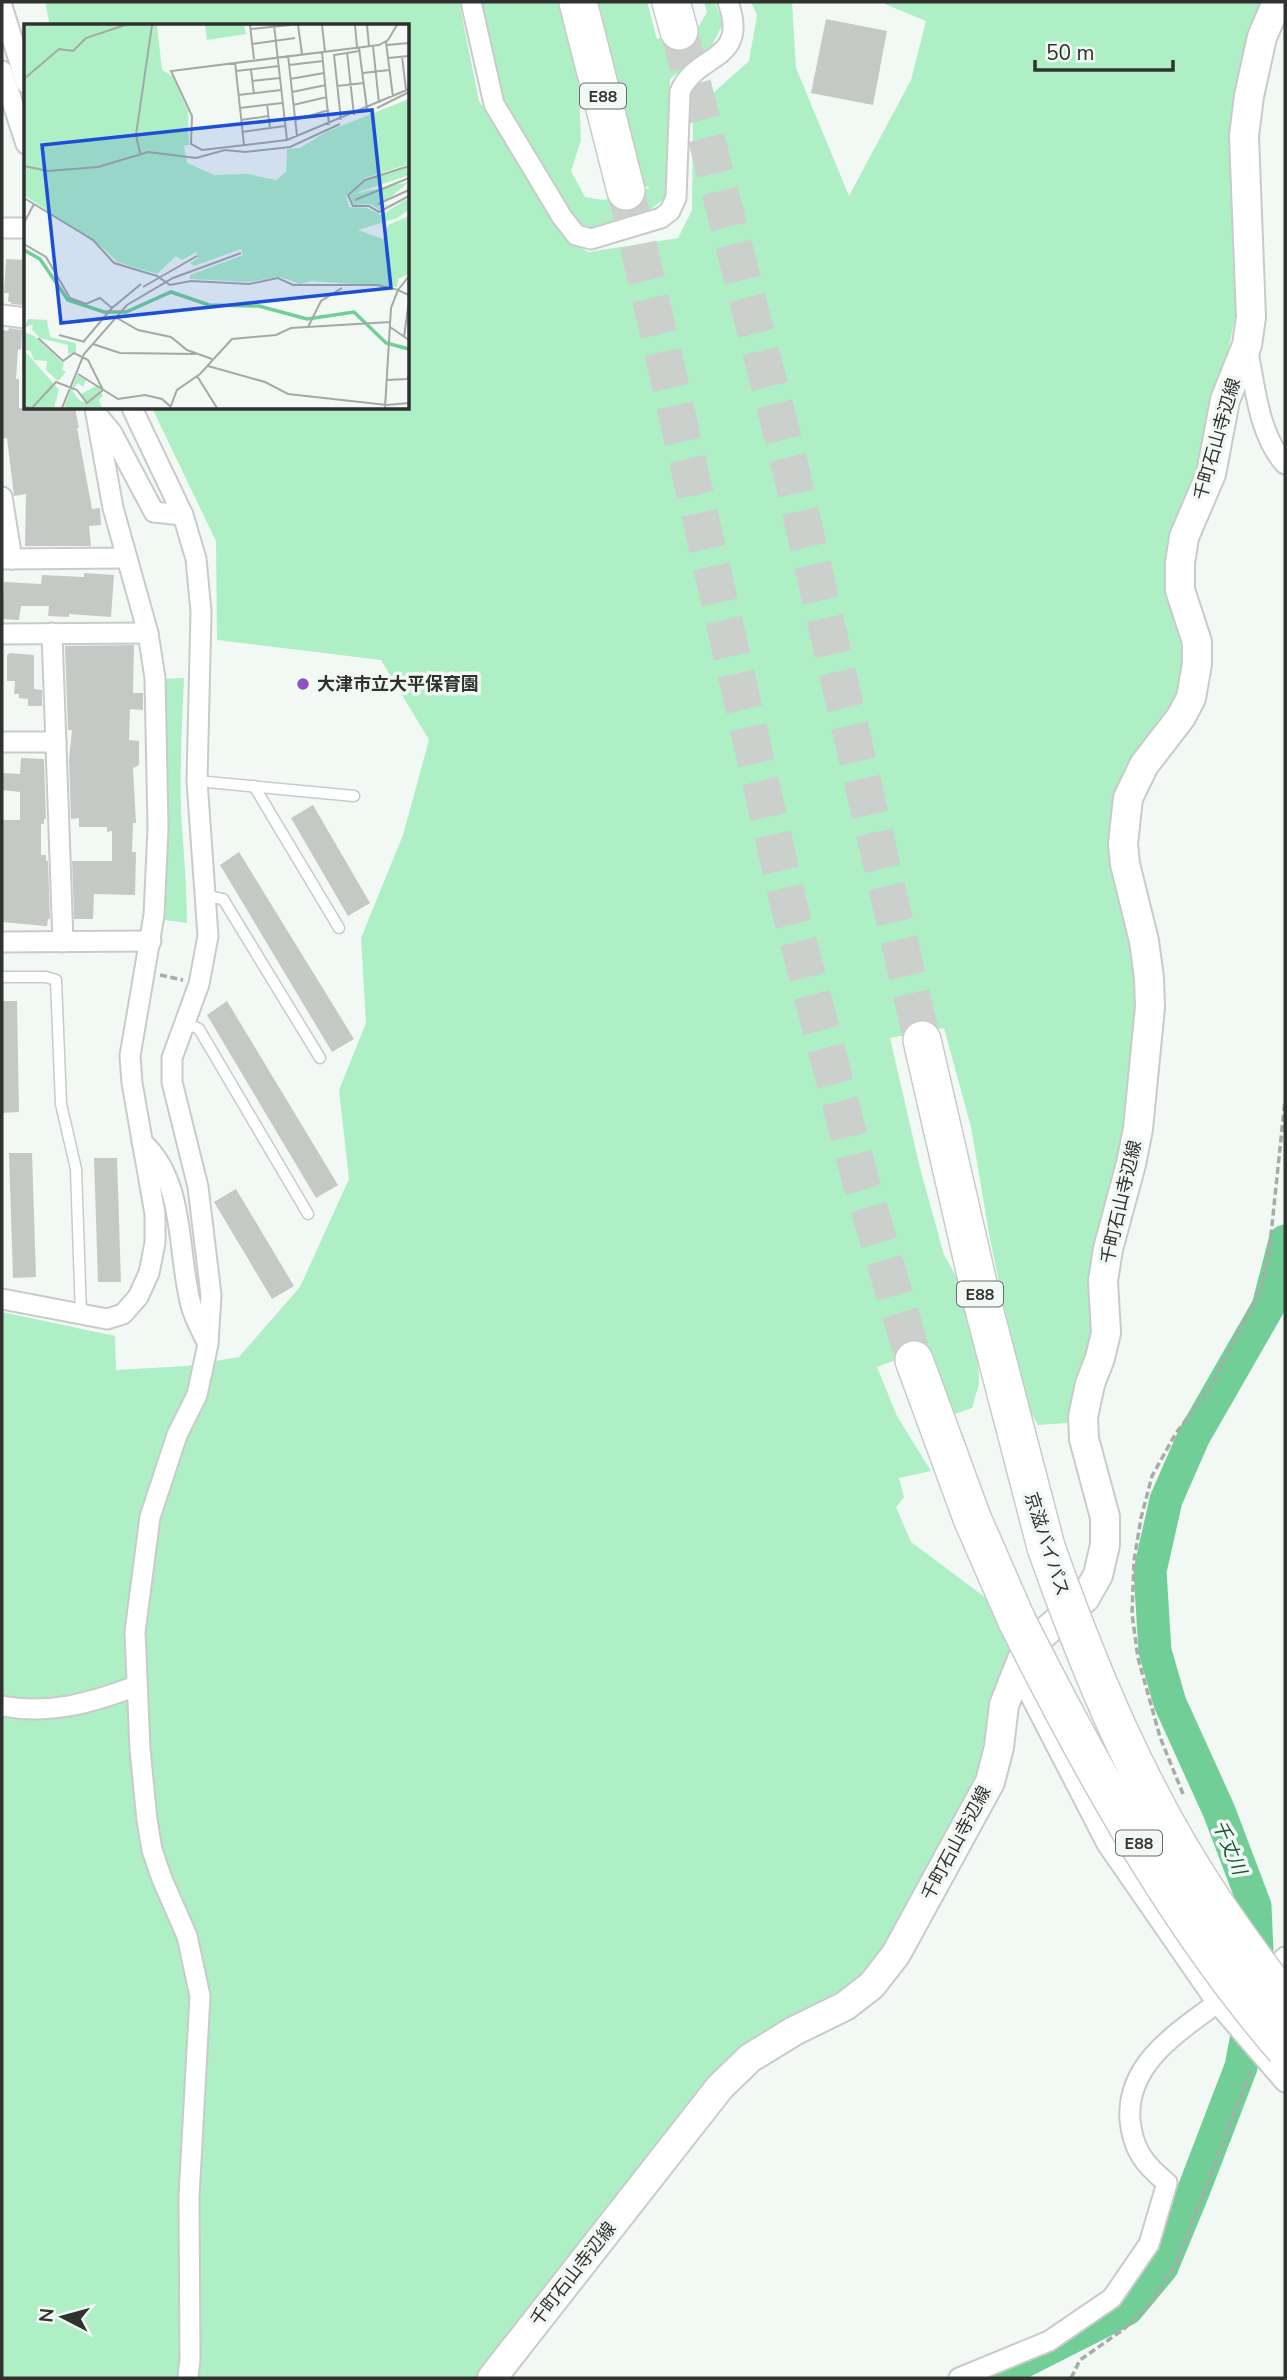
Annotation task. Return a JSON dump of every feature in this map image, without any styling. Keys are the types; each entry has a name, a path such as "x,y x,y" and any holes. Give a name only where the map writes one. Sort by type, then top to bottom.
{"highway":[{"name":"E88","path":"578,2 626,191"},
{"name":"京滋バイパス","path":"922,1040 985,1315 1046,1547 1079,1639 1140,1775 1211,1898 1285,2002"},
{"name":"E88","path":"914,1360 972,1518 1017,1621 1094,1770 1141,1847 1222,1968 1265,2048"}],"main road":[{"name":"千町石山寺辺線","path":"492,2378 720,2087 750,2058 794,2031 845,2006 872,1985 897,1954 990,1782 999,1747 1004,1705 1023,1657 1044,1633 1085,1598 1098,1575 1104,1545 1105,1517 1084,1438 1083,1417 1106,1333 1103,1281 1108,1249 1138,1129 1150,1007 1144,941 1124,854 1128,798 1144,765 1181,717 1191,698 1197,664 1197,642 1180,590 1180,564 1184,537 1206,491 1225,400 1247,345 1251,317 1244,136 1249,96 1262,37 1277,2"}],"street":[{"path":"471,2 494,104 562,217 576,235 591,239 661,218 670,211 676,198 680,92 685,79 727,49 734,31 733,14 728,2"},
{"path":"2,6 24,77"},
{"path":"2,71 24,138"},
{"path":"2,132 24,138"},
{"path":"2,228 24,228"},
{"path":"2,315 24,318"},
{"path":"1247,345 1260,413 1276,454 1285,464"},
{"path":"133,410 183,515 196,559 201,612 197,781 208,936 199,984 172,1058 172,1083 198,1187 205,1237 211,1295 208,1344 197,1395 177,1435 150,1517 135,1632 142,1790 152,1850 187,1936 200,1996 189,2197 188,2378"},
{"path":"96,411 112,433 154,512 183,515"},
{"path":"2,1299 81,1316 107,1319 123,1314 138,1297 149,1273 155,1243 155,1214 132,1083 130,1056 151,941 157,881 155,678 148,633 113,508 96,411"},
{"path":"2,497 7,559 127,558"},
{"path":"52,633 63,942"},
{"path":"2,634 148,633"},
{"path":"2,742 56,742"},
{"path":"2,942 151,941"},
{"path":"142,1142 156,1155 167,1180 178,1218 191,1304 208,1344"},
{"path":"1013,1679 1029,1693 1107,1844 1220,2007 1265,2048 1285,2082"},
{"path":"2,1706 50,1710 77,1705 136,1686"},
{"path":"1285,1956 1282,1960 1285,1965"},
{"path":"959,2378 1049,2341 1112,2298 1149,2244 1167,2183 1146,2165 1132,2138 1129,2104 1135,2083 1147,2062 1171,2038 1220,2007"},
{"path":"1265,2048 1285,2025"}],"lane":[{"path":"197,781 354,796"},
{"path":"254,786 339,928"},
{"path":"206,896 223,899 320,1058"},
{"path":"2,976 46,977 55,980 61,1104 76,1169 81,1316"},
{"path":"184,1022 199,1029 308,1214"}],"path":[{"path":"145,972 199,984"},
{"path":"1183,1794 1160,1737 1138,1658 1132,1614 1134,1561 1152,1476 1177,1433 1210,1388 1261,1290 1269,1254 1285,1100"},
{"path":"1071,2378 1080,2360 1124,2329 1152,2302 1178,2260 1247,2077 1265,2048"}],"green space":[{"path":"45,2 459,2 479,101 566,241 589,252 678,238 692,210 693,111 749,61 757,15 751,2 792,2 796,68 849,196 911,80 926,21 880,2 1267,2 1241,289 1227,356 1209,416 1194,494 1190,649 1181,688 1121,784 1136,1020 1129,1104 1097,1321 1075,1411 1067,1423 1038,1425 1024,1401 990,1239 971,1127 944,1028 890,1038 920,1168 944,1255 961,1285 978,1349 979,1384 972,1408 952,1415 937,1389 929,1348 877,1367 897,1416 931,1471 899,1478 904,1497 896,1507 911,1542 986,1598 1012,1656 983,1764 957,1822 895,1938 851,1985 787,2018 726,2067 477,2378 2,2378 2,1312 115,1336 116,1370 187,1366 239,1357 300,1287 349,1179 339,1090 366,1023 361,938 403,835 429,740 381,660 217,640 216,541 153,410 410,410 410,24 50,24"},
{"path":"477,2 560,2 578,70 581,140 571,171 585,197 604,200 650,188 640,183 595,2 647,2 657,39 698,28 707,12 704,2 715,2 723,24 712,45 670,79 666,198 642,215 584,229 552,192 498,97"},
{"path":"184,678 181,809 187,923 165,920 167,830 160,679"}],"building":[{"path":"826,19 887,31 873,105 811,93"},
{"path":"6,259 24,260 24,305 11,304 8,302 9,293 4,293"},
{"path":"9,328 22,330 16,379 19,379 19,408 75,410 92,509 100,508 101,525 89,526 91,546 25,546 26,494 14,496 7,438 2,439 2,330 8,331"},
{"path":"84,573 114,575 111,617 69,614 69,617 48,616 49,606 21,606 19,620 2,619 4,582 41,584 42,575 84,577"},
{"path":"134,645 133,693 143,693 143,710 130,709 129,740 139,741 139,765 133,768 136,823 133,823 132,852 136,852 135,895 94,894 93,919 74,919 72,861 112,861 112,831 107,832 107,827 79,827 79,818 71,819 69,759 72,730 68,730 65,646"},
{"path":"7,655 34,655 34,689 42,690 42,706 28,706 28,699 14,694 15,681 7,681"},
{"path":"21,758 44,759 46,819 44,824 41,824 41,855 46,855 48,861 50,919 47,926 2,922 2,820 20,820 20,792 2,790 2,773 20,774"},
{"path":"313,805 370,903 348,916 291,818"},
{"path":"239,852 354,1039 332,1052 220,865"},
{"path":"2,1001 17,1001 19,1112 2,1113"},
{"path":"227,1001 338,1185 316,1198 207,1015"},
{"path":"9,1153 32,1153 36,1277 13,1278"},
{"path":"94,1158 117,1158 121,1282 98,1282"},
{"path":"236,1189 294,1286 272,1299 214,1202"}],"waterway":[{"name":"千丈川","path":"991,2378 1127,2309 1162,2267 1241,2067 1258,1976 1255,1906 1219,1811 1170,1703 1155,1651 1150,1571 1166,1500 1194,1436 1268,1307 1285,1241"}],"tunnel":[{"path":"679,31 788,458 922,1040"},
{"path":"626,191 788,902 859,1175 914,1360"}],"place":[{"name":"大津市立大平保育園","path":"303,684"}]}
